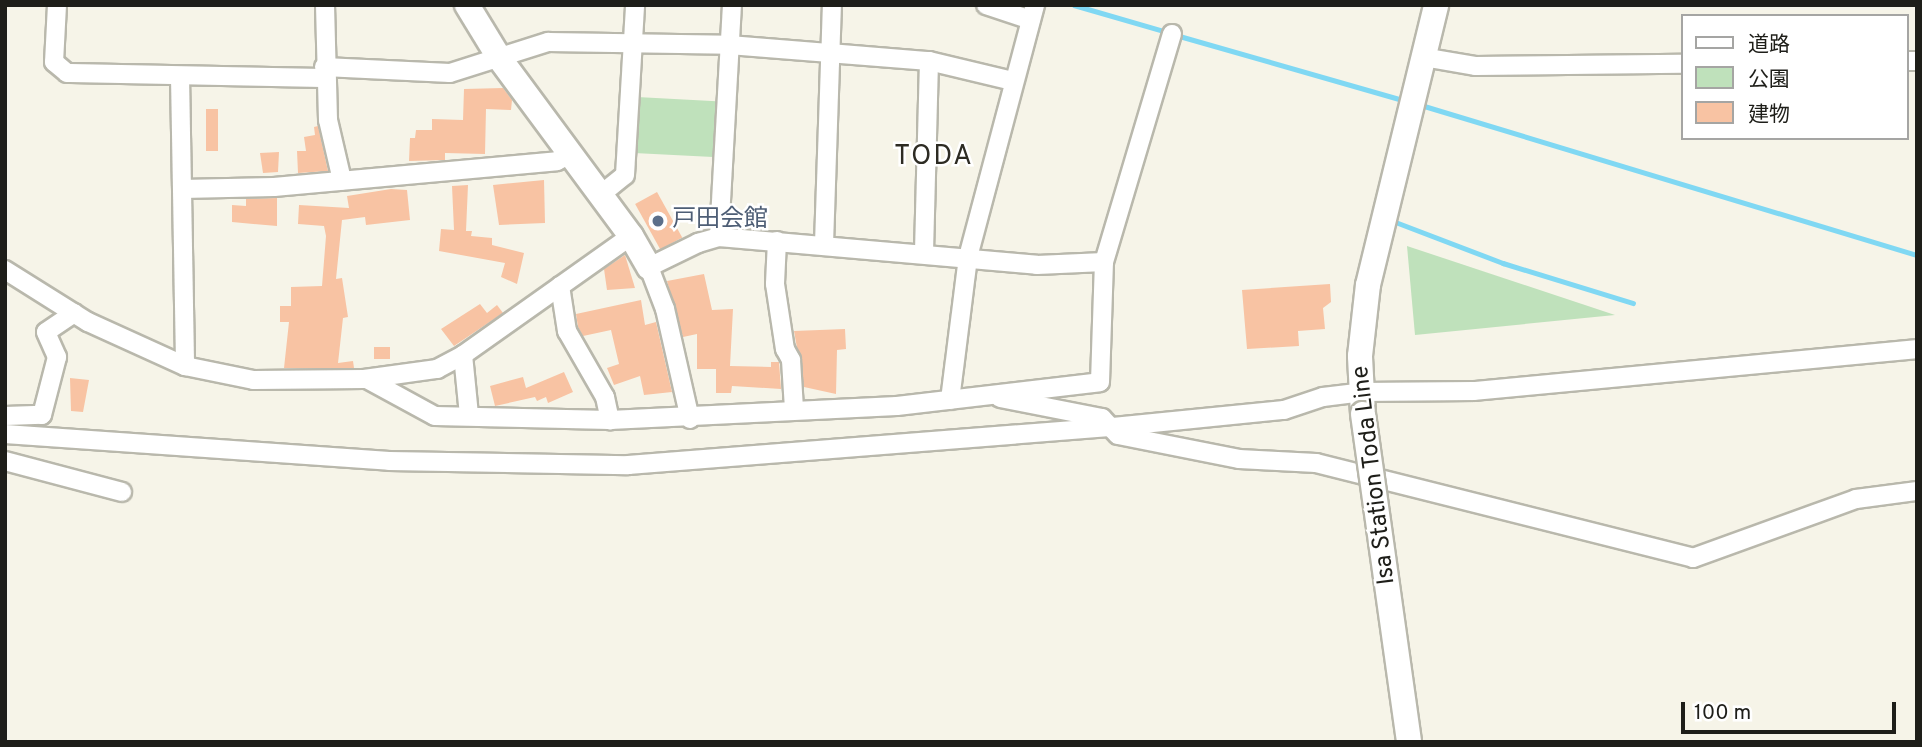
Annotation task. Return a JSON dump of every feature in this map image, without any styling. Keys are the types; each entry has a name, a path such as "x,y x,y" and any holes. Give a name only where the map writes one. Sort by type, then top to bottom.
{"main road":[{"path":"467,5 500,59 631,236 649,267"},
{"name":"Isa Station Toda Line","path":"1409,742 1362,403 1368,285 1436,5"}],"street":[{"path":"57,5 54,62 67,72 180,76 325,72 450,73 548,42 730,45 929,61 1013,81"},
{"path":"325,5 328,120 342,180"},
{"path":"599,196 625,175 635,5"},
{"path":"719,237 733,5"},
{"path":"824,244 832,5"},
{"path":"950,400 968,257 1033,12 986,5"},
{"path":"367,379 435,416 610,420 690,418 794,409 898,407 991,397 1031,387 1100,382 1104,262 1172,34"},
{"path":"1423,57 1476,66 1680,64"},
{"path":"924,252 929,61"},
{"path":"180,76 185,366"},
{"path":"182,189 342,180 557,161 569,155"},
{"path":"5,270 74,313 185,366 254,380 367,379 437,369 463,355 631,236"},
{"path":"690,418 665,309 649,267 719,237 924,252 1037,265 1104,262"},
{"path":"776,241 775,284 785,349 791,360 794,409"},
{"path":"560,286 567,331 606,397 610,420"},
{"path":"5,416 42,415 57,357 46,332 74,313"},
{"path":"5,434 389,461 628,465 1113,427 1284,410 1323,397 1362,403 1917,349"},
{"path":"463,355 469,415"},
{"path":"991,397 1102,418 1118,435 1239,459 1316,463 1693,558 1856,499 1917,491"},
{"path":"5,461 122,492"}],"green space":[{"path":"637,97 721,101 718,157 634,153"},
{"path":"1407,246 1615,315 1415,335"}],"building":[{"path":"503,88 512,100 511,110 486,109 485,154 445,153 445,160 409,161 410,138 415,138 416,130 432,130 432,119 463,120 464,89"},
{"path":"206,109 218,109 218,151 206,151"},
{"path":"318,126 328,171 298,173 297,151 306,151 304,137 315,135 314,127"},
{"path":"279,152 278,172 263,173 260,153"},
{"path":"544,180 545,223 499,225 493,185"},
{"path":"468,185 466,231 472,231 471,236 492,238 492,245 524,253 517,284 501,277 505,263 439,251 441,229 454,230 452,186"},
{"path":"391,189 407,190 410,220 366,225 365,217 342,220 336,279 342,278 348,317 343,318 338,363 353,361 354,368 284,368 289,322 280,322 280,306 291,306 291,287 322,286 326,236 324,226 298,224 299,205 349,208 347,196"},
{"name":"戸田会館","path":"657,192 682,237 660,250 635,204"},
{"path":"277,198 277,226 232,222 232,205 246,206 246,199"},
{"path":"625,255 635,288 607,290 604,269"},
{"path":"704,274 712,310 733,309 730,366 771,367 771,362 779,362 781,389 732,386 731,393 716,393 716,369 697,369 697,334 683,337 667,281"},
{"path":"1330,284 1331,302 1323,308 1325,329 1298,331 1299,346 1247,349 1242,290"},
{"path":"641,300 645,325 656,322 672,392 644,395 640,376 614,385 607,368 619,364 611,330 583,336 578,327 576,314"},
{"path":"480,304 487,313 497,305 503,313 454,346 441,329"},
{"path":"845,329 846,349 837,350 836,394 804,387 794,331"},
{"path":"374,347 390,347 390,359 374,359"},
{"path":"564,372 573,392 548,403 546,397 537,401 535,397 495,406 490,386 523,377 526,388"},
{"path":"70,378 89,380 83,412 71,411"}],"waterway":[{"path":"1074,5 1167,32"},
{"path":"1176,35 1406,101"},
{"path":"1421,105 1917,255"},
{"path":"1393,221 1503,263 1633,303"}],"place":[{"name":"戸田会館","path":"658,221"}],"district":[{"name":"TODA","path":"934,157"}]}
